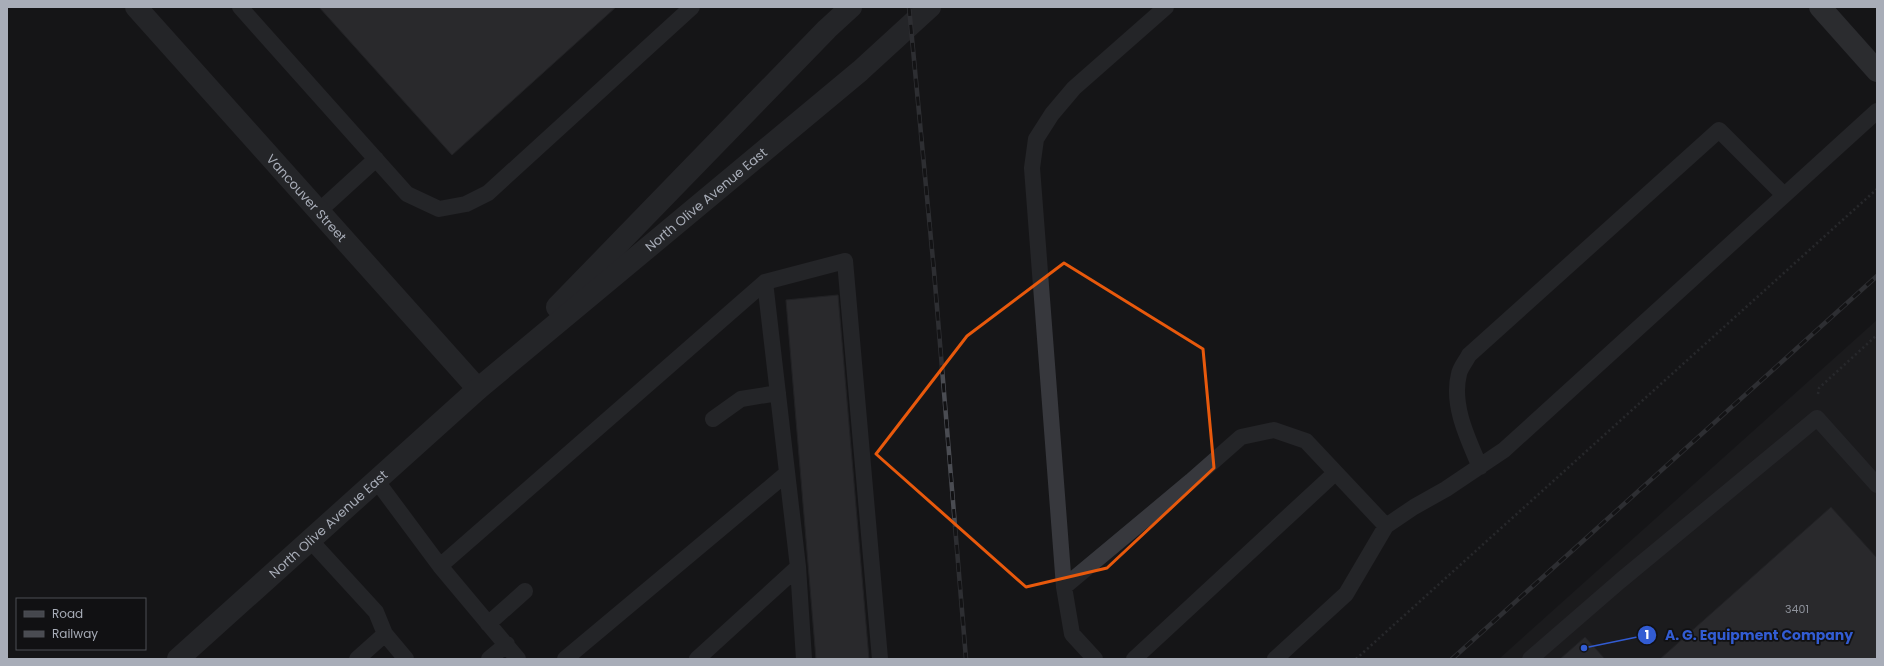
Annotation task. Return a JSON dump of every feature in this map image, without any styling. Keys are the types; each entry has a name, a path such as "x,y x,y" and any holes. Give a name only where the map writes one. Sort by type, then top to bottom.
{"main road":[{"path":"1820,7 1877,71"}],"street":[{"name":"Vancouver Street","path":"136,7 478,389"},
{"name":"North Olive Avenue East","path":"478,389 826,29 851,7"},
{"name":"North Olive Avenue East","path":"178,659 478,389 860,72 930,7"}],"lane":[{"path":"240,7 407,194 439,208 466,204 488,193 692,7"},
{"path":"1095,659 1072,634 1064,587 1032,168 1036,139 1052,114 1074,88 1166,7"},
{"path":"1276,659 1346,594 1386,526 1480,467 1504,450 1877,111"},
{"path":"1480,467 1465,433 1457,397 1459,374 1469,355 1719,130 1784,195"},
{"path":"319,211 376,159"},
{"path":"440,566 765,282 845,261 880,659"},
{"path":"765,282 786,474 798,567 804,659"},
{"path":"713,419 741,399 778,393"},
{"path":"1530,659 1620,581 1817,418 1877,485"},
{"path":"1064,587 1191,482 1241,437 1274,430 1306,441 1386,526"},
{"path":"1134,659 1335,473"},
{"path":"565,659 786,474"},
{"path":"376,480 440,566 488,624 507,644 518,659"},
{"path":"310,540 376,612 385,634 406,659"},
{"path":"697,659 798,567"},
{"path":"488,624 525,591"},
{"path":"357,659 385,634"},
{"path":"489,659 507,644"}],"path":[{"path":"1356,659 1877,188"},
{"path":"1817,418 1819,388 1877,335"}],"highlighted area":[{"path":"1064,263 1203,349 1214,468 1107,568 1026,587 876,454 967,336"}],"shaded area":[{"path":"1877,320 1877,659 1499,659"}],"building":[{"path":"319,7 616,7 452,155"},
{"path":"838,295 869,659 816,659 786,300"},
{"path":"1831,507 1877,558 1877,659 1660,659"},
{"path":"1585,637 1605,659 1560,659"}],"railway":[{"path":"909,7 934,271 966,659"},
{"path":"1452,659 1877,276"}],"place":[{"name":"A. G. Equipment Company","path":"1584,648"}]}
